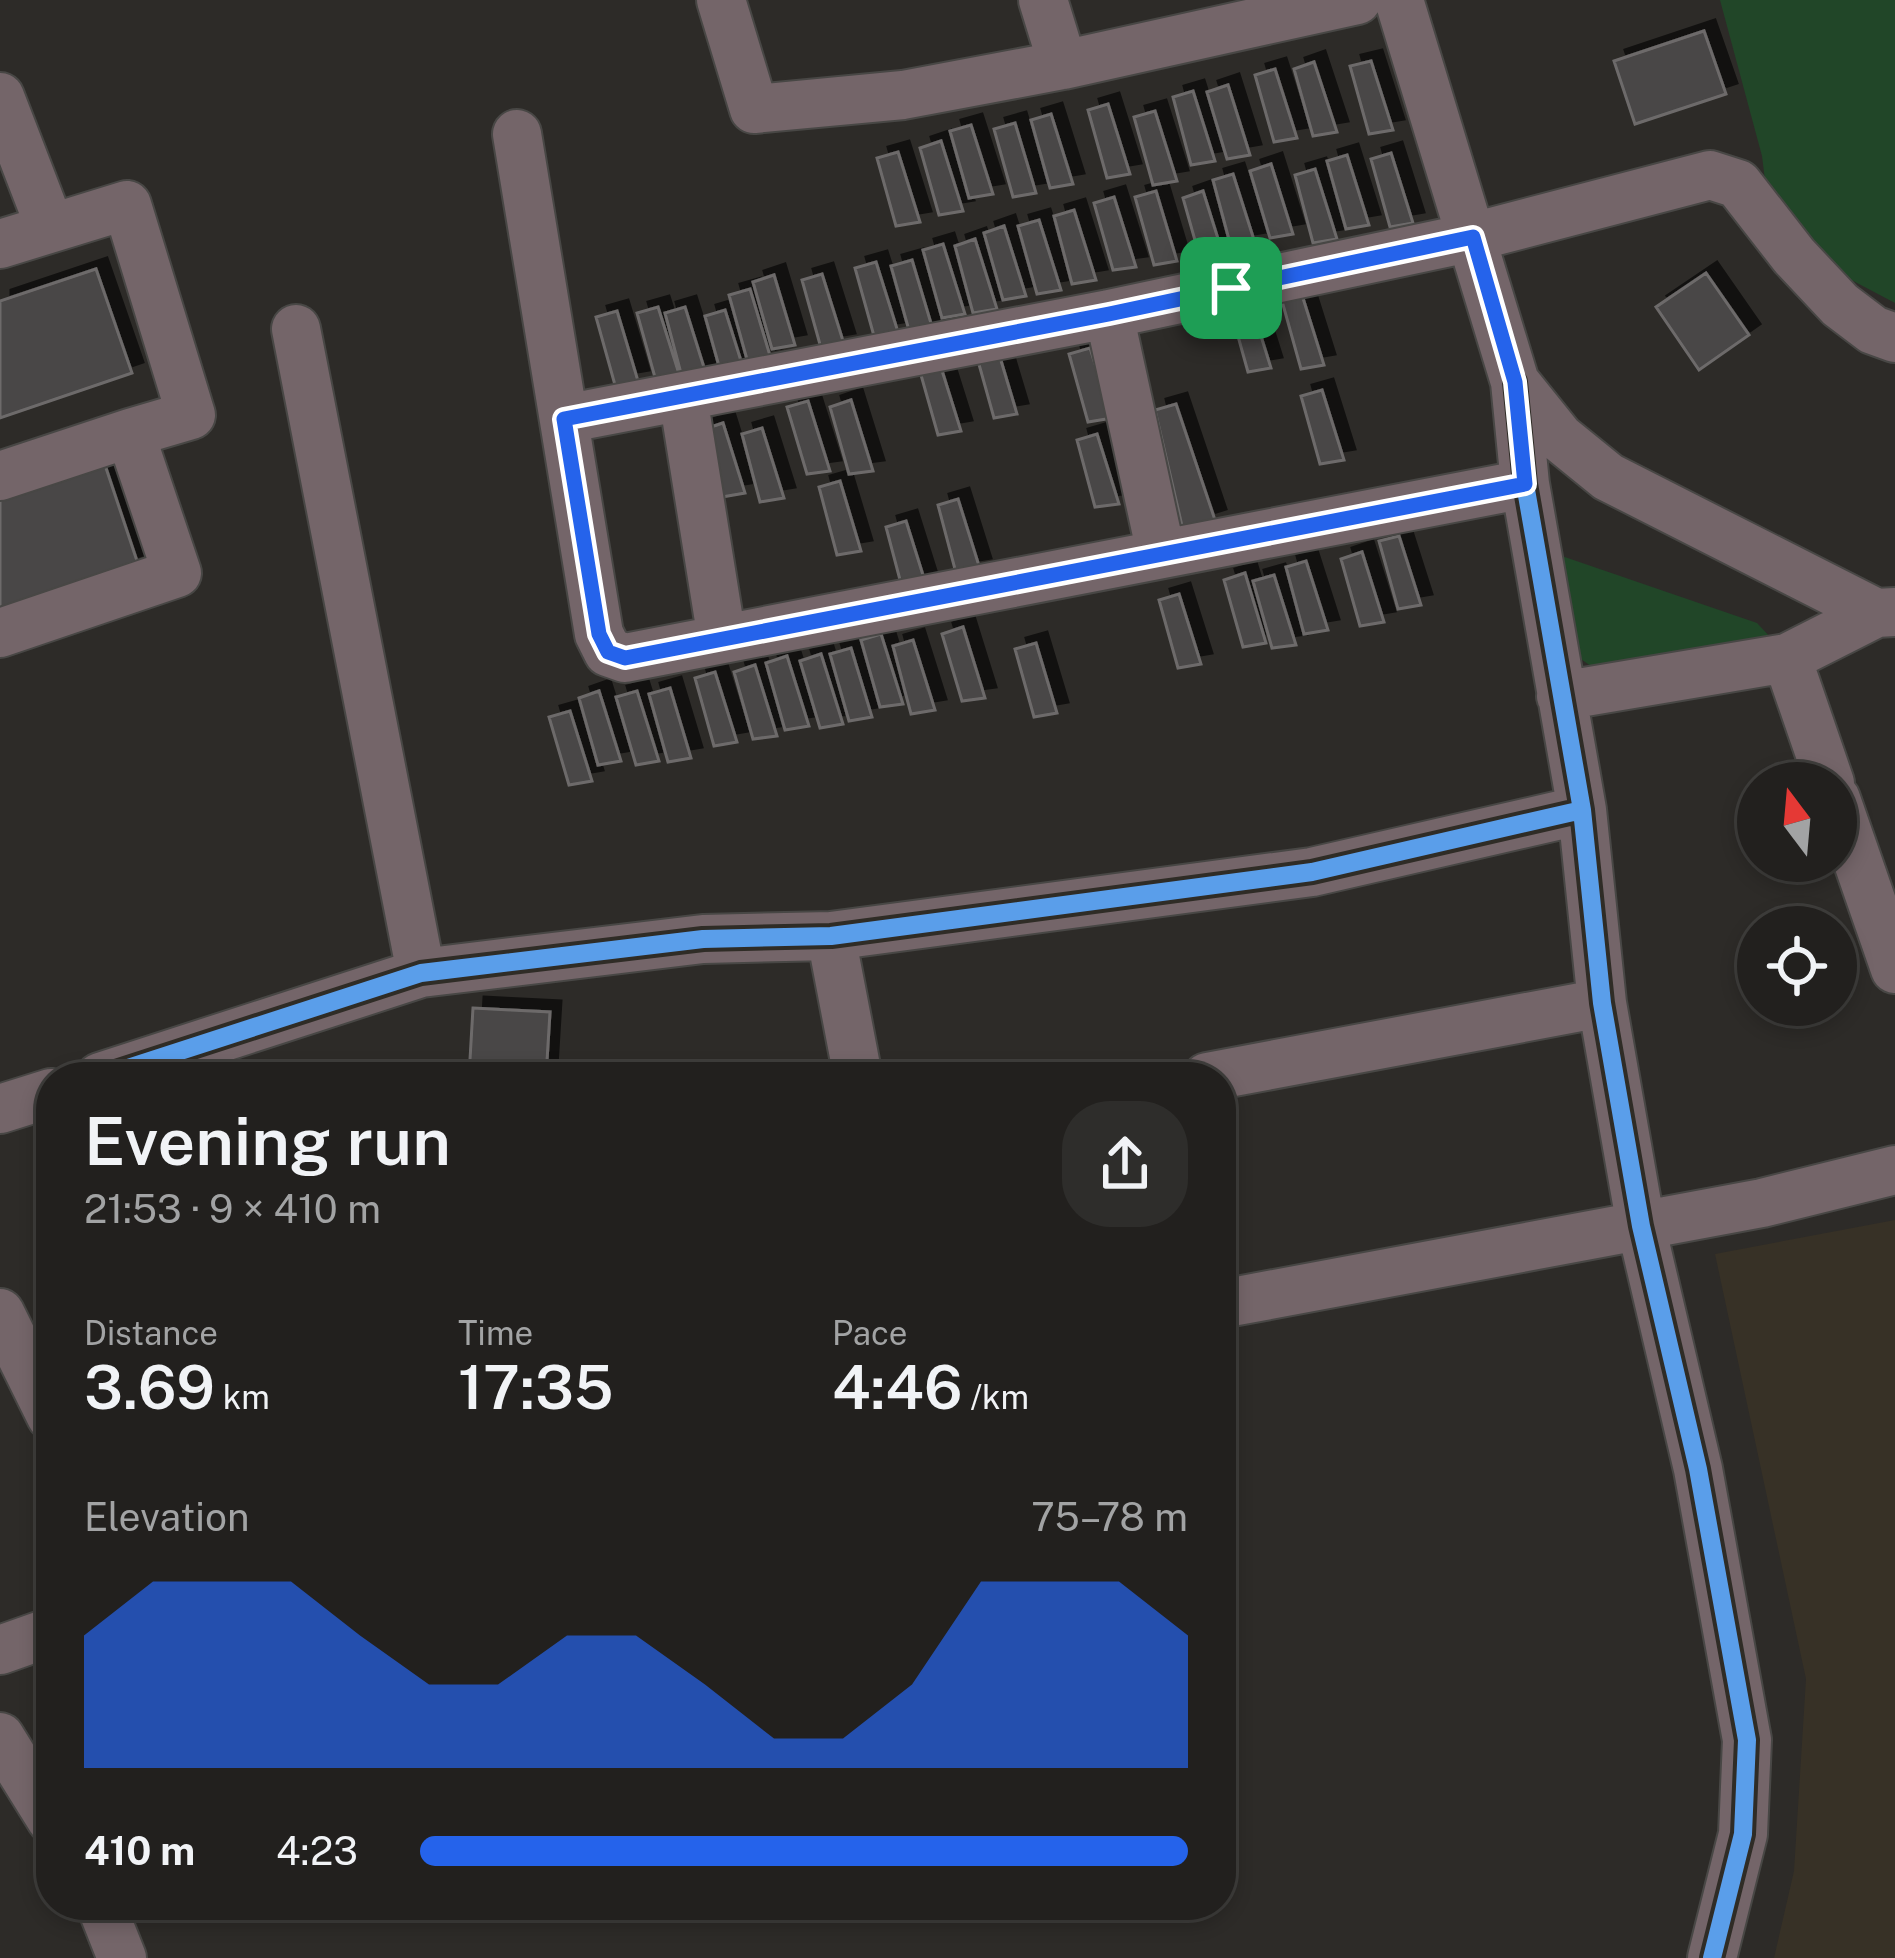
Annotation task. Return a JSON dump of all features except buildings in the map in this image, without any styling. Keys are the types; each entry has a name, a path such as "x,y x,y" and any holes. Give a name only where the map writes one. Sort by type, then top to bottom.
{"street":[{"path":"722,0 754,109 903,95 1357,0"},
{"path":"1043,0 1063,65"},
{"path":"1399,0 1515,382 1525,484 1582,810 1602,1004 1641,1226 1698,1469 1748,1740 1744,1834 1712,1958"},
{"path":"0,97 50,227"},
{"path":"517,134 599,634 608,652 625,658 1525,484"},
{"path":"564,419 1109,314 1473,237 1710,175 1738,184 1840,305 1873,330 1895,338"},
{"path":"0,244 127,205 191,416 0,476"},
{"path":"1109,314 1161,554"},
{"path":"296,329 421,973"},
{"path":"1515,382 1560,438 1608,477 1886,612"},
{"path":"683,397 722,639"},
{"path":"0,633 177,573 130,433"},
{"path":"1561,696 1787,658 1886,612"},
{"path":"1787,658 1823,762"},
{"path":"146,1062 421,973 703,939 831,936 1312,872 1582,810"},
{"path":"1857,860 1895,969"},
{"path":"831,936 854,1062"},
{"path":"1236,1072 1602,1004"},
{"path":"0,1109 36,1098"},
{"path":"1236,1301 1762,1203 1895,1170"},
{"path":"0,1313 36,1386"},
{"path":"0,1650 36,1638"},
{"path":"0,1737 36,1795"},
{"path":"107,1920 122,1958"}],"shaded area":[{"path":"1895,1220 1895,1958 1774,1958 1794,1871 1806,1679 1715,1254"}],"green space":[{"path":"1720,0 1895,0 1895,303 1840,274 1766,188 1762,156"},
{"path":"1556,554 1757,623 1771,638 1598,671 1578,657"}],"cycle path":[{"path":"1515,382 1525,484 1582,810 1602,1003 1641,1226 1698,1469 1747,1740 1743,1834 1712,1958"},
{"path":"146,1062 421,973 703,939 831,936 1312,872 1582,810"}],"route":[{"path":"1473,237 1515,382 1525,484 625,658 608,652 599,634 564,419 1231,288 1473,237"}]}
